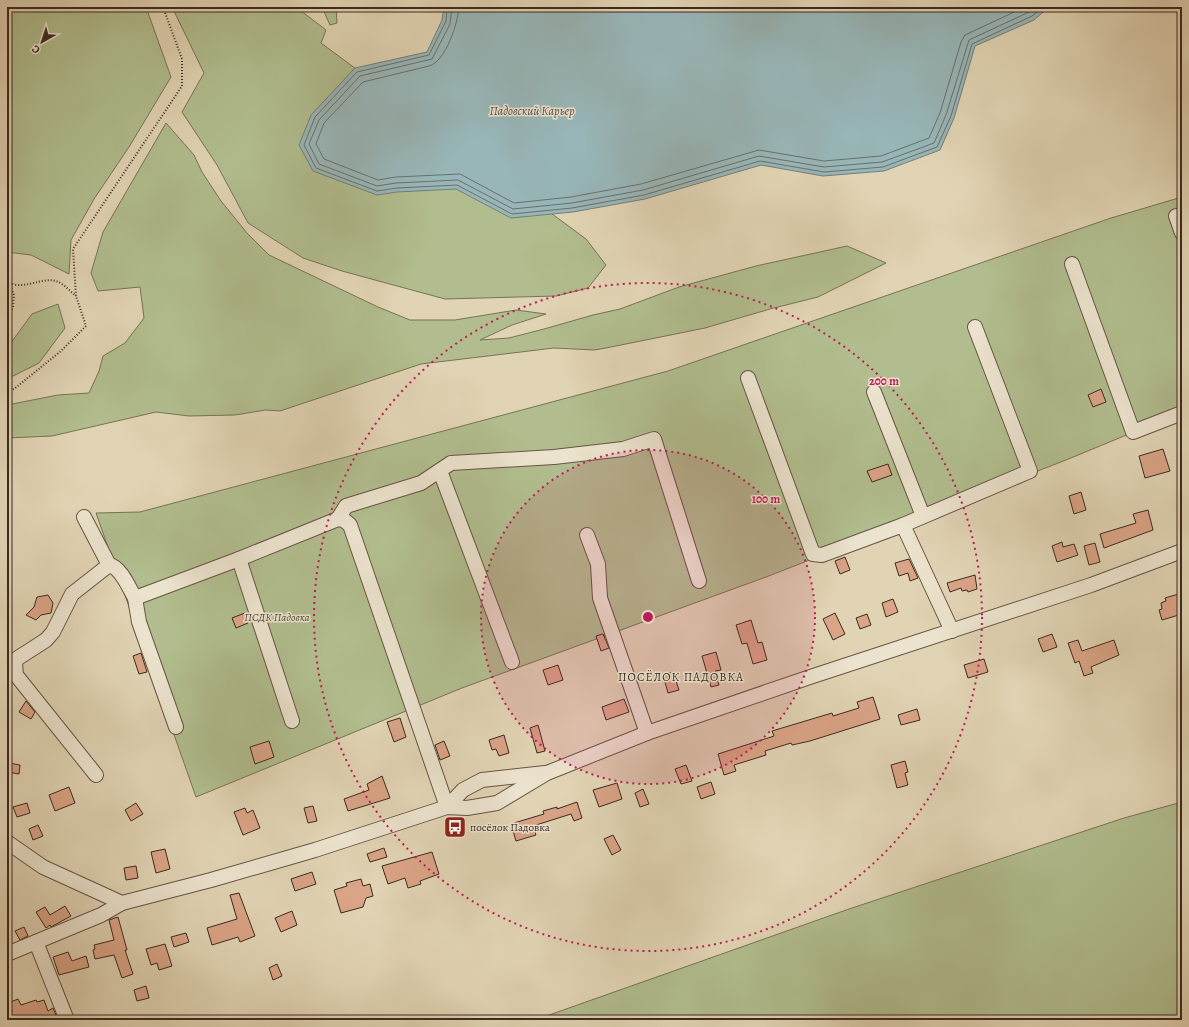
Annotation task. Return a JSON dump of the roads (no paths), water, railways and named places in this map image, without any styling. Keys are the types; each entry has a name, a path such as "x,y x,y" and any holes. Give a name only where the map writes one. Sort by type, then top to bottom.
{"street":[{"path":"1176,216 1182,233"},
{"path":"1072,264 1133,432 1182,413"},
{"path":"748,378 813,554 822,555 904,525 1030,471 975,327"},
{"path":"874,392 923,516"},
{"path":"338,519 346,506 421,483 452,463 554,457 623,449 654,439 699,581"},
{"path":"440,471 512,662"},
{"path":"84,517 109,565 114,566 119,570 134,598 140,622 176,727"},
{"path":"134,598 239,559 338,519 344,520 350,525 447,806"},
{"path":"904,525 952,630"},
{"path":"587,535 598,564 600,598 647,733"},
{"path":"7,954 101,914 122,902 210,880 315,850 447,806 467,808 497,803 547,773 647,733 952,630 1091,585 1182,551"},
{"path":"239,559 292,721"},
{"path":"96,775 16,674 14,669 18,658 46,640 53,632 72,594 109,565"},
{"path":"447,806 463,790 482,780 547,773"},
{"path":"7,842 43,867 122,902"},
{"path":"36,942 67,1020"}],"water":[{"name":"Падовский Карьер","path":"444,7 1049,7 1034,20 975,46 954,118 940,150 884,171 823,176 761,165 645,199 573,212 511,218 456,189 397,192 377,195 313,171 299,145 311,115 355,68 427,52 442,20"}],"place":[{"name":"посёлок Падовка","path":"455,827"}],"district":[{"name":"ПОСЁЛОК ПАДОВКА","path":"681,677"}],"park label":[{"name":"ПСДК Падовка","path":"277,617"}]}
